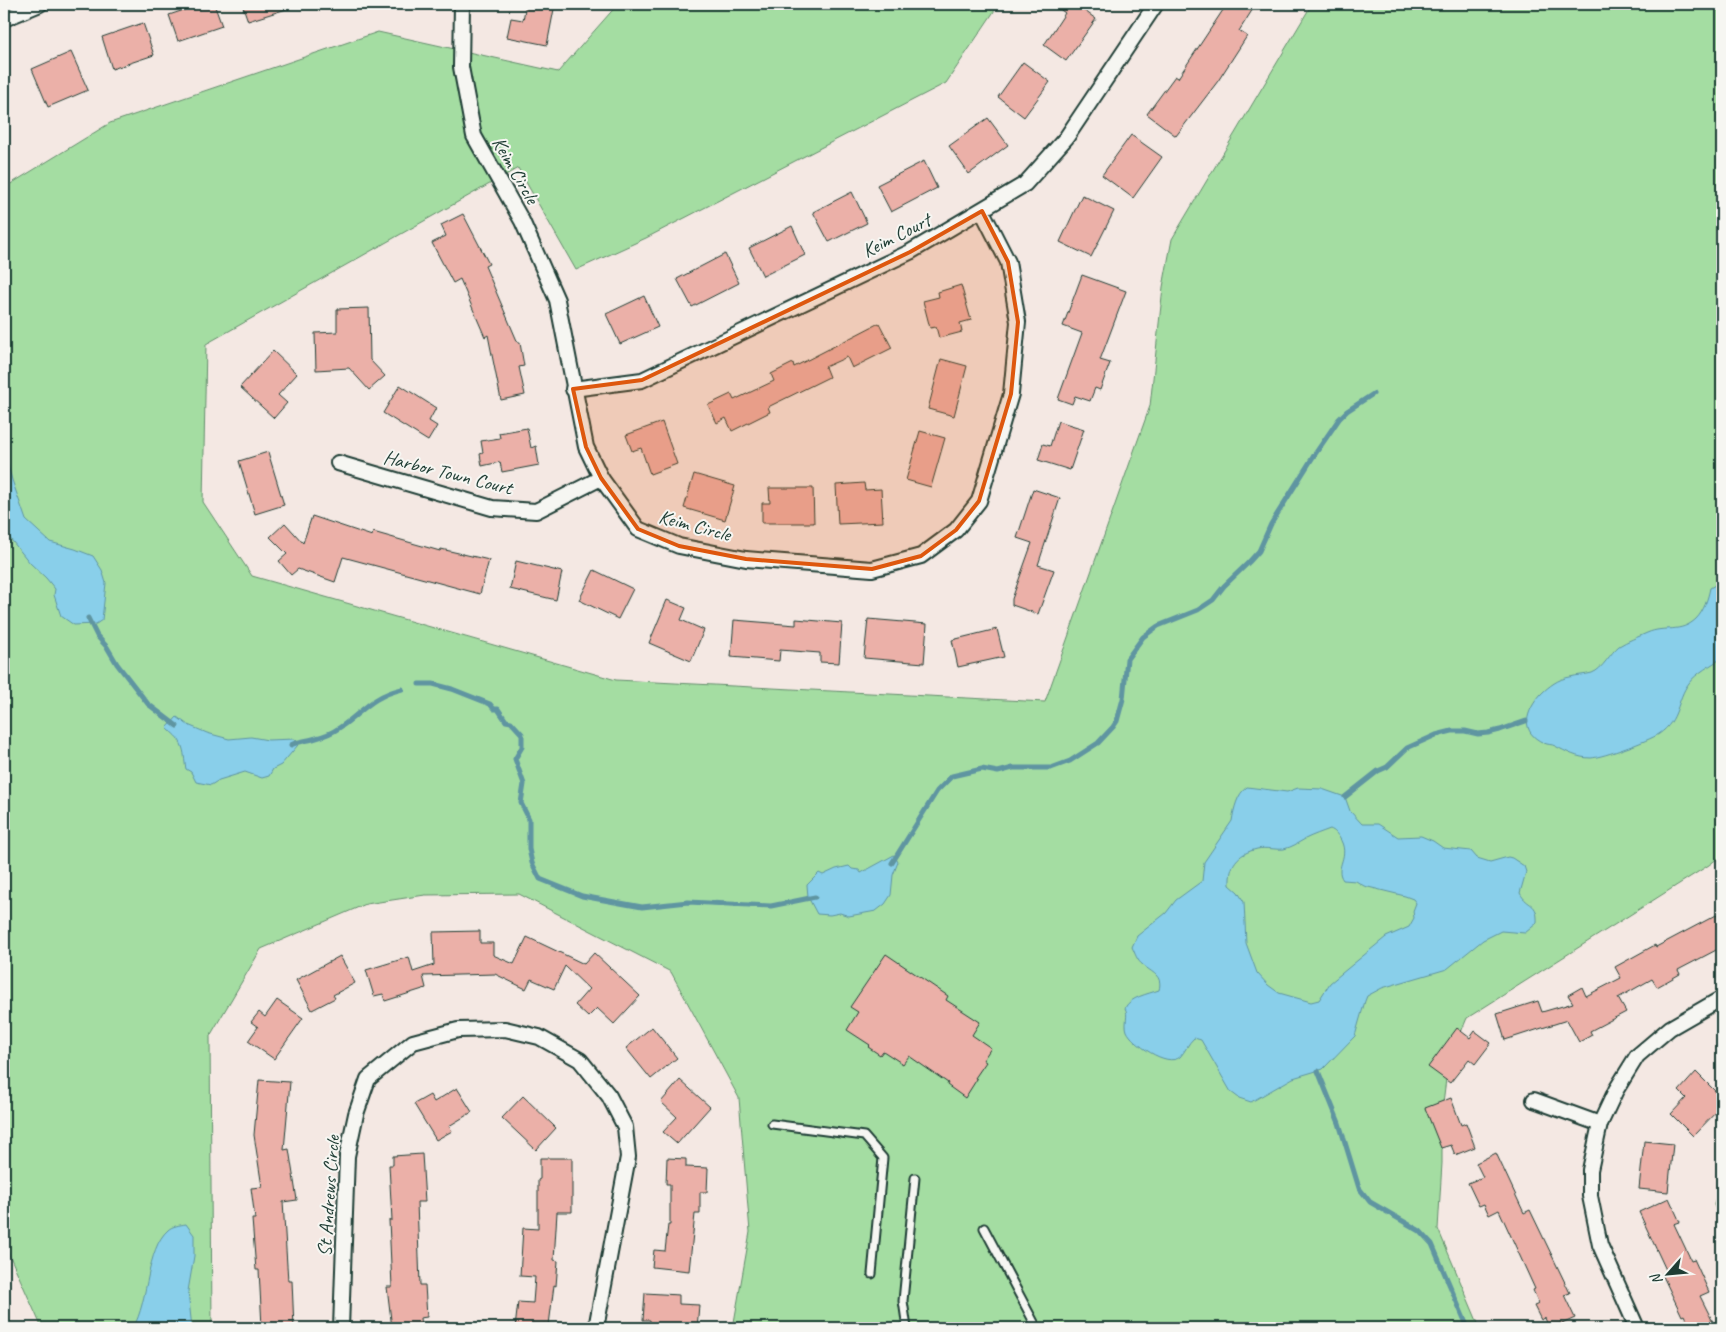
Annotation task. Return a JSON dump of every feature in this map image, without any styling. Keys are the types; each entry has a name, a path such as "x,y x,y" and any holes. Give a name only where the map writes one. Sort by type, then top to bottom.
{"street":[{"path":"4,19 40,4"},
{"name":"Keim Circle","path":"462,4 461,67 474,136 522,221 557,300 573,389 586,447 601,478 638,529 679,546 746,559 872,569 921,556 956,530 979,501 1011,394 1018,322 1008,262 982,210"},
{"name":"Keim Court","path":"573,389 642,380 910,252 1025,184 1066,138 1156,4"},
{"name":"Harbor Town Court","path":"338,463 492,508 536,511 601,478"},
{"path":"1636,1328 1600,1246 1590,1196 1590,1170 1600,1124 1616,1090 1637,1056 1670,1028 1722,998"},
{"name":"St Andrews Circle","path":"341,1328 347,1156 356,1114 368,1079 413,1042 458,1030 505,1029 540,1037 580,1060 609,1096 625,1127 628,1157 596,1328"},
{"path":"1534,1100 1600,1124"}],"lane":[{"path":"772,1124 864,1136 883,1158 872,1274"},
{"path":"906,1328 903,1301 915,1178"},
{"path":"984,1228 1037,1328"}],"highlighted area":[{"path":"982,211 1008,262 1018,322 1011,394 979,501 956,530 921,556 872,569 746,559 679,546 638,529 601,478 586,447 573,389 642,380 910,252"}],"green space":[{"path":"618,4 999,4 946,83 646,238 576,270 518,168 206,344 203,502 252,576 616,680 1045,702 1150,406 1163,287 1172,239 1312,4 1722,4 1722,855 1467,1018 1448,1063 1442,1111 1442,1163 1438,1229 1480,1328 733,1328 750,1232 739,1098 671,972 519,894 425,895 366,904 261,949 210,1036 212,1328 42,1328 4,1243 4,188 110,123 378,32 558,72"},
{"path":"1722,1170 1722,1222 1714,1205"}],"water":[{"path":"4,455 26,520 50,542 93,556 102,570 106,583 102,620 96,624 74,625 61,616 54,595 55,589 30,563 4,531"},
{"path":"1722,581 1722,658 1695,676 1685,689 1671,723 1659,734 1646,741 1606,755 1586,758 1577,756 1554,745 1545,744 1531,733 1528,727 1529,714 1536,701 1547,688 1562,679 1596,671 1619,646 1629,641 1654,631 1678,628 1690,624 1701,612 1710,588"},
{"path":"177,717 188,725 229,739 251,737 268,740 295,739 298,745 281,765 273,769 269,776 262,778 245,772 219,780 211,785 196,782 191,772 186,769 180,742 167,728"},
{"path":"1247,787 1287,792 1298,788 1322,789 1345,797 1350,811 1362,824 1378,824 1398,837 1421,836 1443,848 1471,851 1477,858 1490,862 1508,857 1512,858 1524,866 1526,872 1520,893 1536,911 1537,923 1525,933 1501,931 1483,940 1447,969 1382,988 1367,996 1355,1036 1323,1069 1293,1078 1251,1102 1239,1098 1231,1092 1201,1040 1194,1038 1180,1057 1174,1060 1159,1057 1150,1053 1130,1036 1126,1028 1127,1013 1125,1008 1131,1001 1159,990 1160,985 1156,975 1136,957 1132,947 1137,936 1166,913 1176,900 1202,881 1204,862 1232,821 1236,802","holes":["1330,829 1337,834 1344,850 1340,870 1343,880 1356,881 1364,886 1405,896 1413,899 1416,903 1413,911 1414,918 1409,927 1386,937 1330,983 1319,1000 1311,1002 1279,993 1257,973 1246,943 1244,902 1238,892 1230,885 1230,878 1236,861 1239,857 1250,851 1260,848 1284,849"]},
{"path":"894,855 898,862 893,875 891,895 885,904 876,911 849,916 840,913 830,915 817,914 808,897 807,885 819,873 823,875 849,866 852,869 859,870 861,873"},
{"path":"186,1224 194,1235 194,1256 188,1291 192,1328 133,1328 142,1304 151,1262 161,1239 170,1229"}],"building":[{"path":"202,4 214,4 222,26 178,41 169,15"},
{"path":"242,4 292,4 293,7 248,21"},
{"path":"526,4 555,4 547,45 507,37 511,18 523,20"},
{"path":"1053,4 1075,4 1096,19 1066,61 1044,45 1065,13"},
{"path":"1227,4 1256,4 1239,31 1247,36 1218,81 1176,136 1147,114 1175,76 1178,78"},
{"path":"143,23 154,55 112,69 102,37"},
{"path":"71,52 88,90 48,107 32,69"},
{"path":"1023,62 1050,82 1024,117 998,97"},
{"path":"988,118 1008,145 969,174 949,146"},
{"path":"1131,135 1162,157 1133,198 1102,175"},
{"path":"924,161 937,188 891,212 877,185"},
{"path":"852,192 867,223 829,242 813,212"},
{"path":"1082,195 1114,211 1091,257 1060,242"},
{"path":"463,214 489,264 485,266 518,343 520,343 524,366 519,367 525,395 501,400 488,335 485,337 460,279 453,283 432,243 446,236 441,225"},
{"path":"792,226 805,255 763,276 749,248"},
{"path":"725,254 739,283 692,307 677,279"},
{"path":"1082,275 1126,291 1100,360 1110,363 1100,390 1095,388 1090,401 1075,396 1072,404 1058,399 1082,333 1063,326"},
{"path":"961,285 971,320 960,323 962,332 939,338 936,327 930,328 923,301 939,297 938,292"},
{"path":"644,296 658,327 620,344 606,314"},
{"path":"369,308 370,360 385,376 369,390 349,368 316,370 315,333 337,332 337,309"},
{"path":"879,323 892,348 852,368 847,357 825,367 829,377 768,407 770,412 732,431 726,418 717,423 708,405 731,394 734,400 774,381 771,374 793,363 794,367"},
{"path":"273,351 297,374 278,395 287,403 274,418 240,387"},
{"path":"941,359 967,366 954,416 928,409"},
{"path":"400,385 436,408 429,421 437,426 428,441 383,413"},
{"path":"1058,421 1084,429 1070,470 1038,460 1043,444 1050,446"},
{"path":"662,422 677,464 650,474 641,448 632,451 626,435"},
{"path":"527,428 531,448 536,446 539,465 502,472 500,462 482,466 480,454 483,453 481,441 500,438 499,433"},
{"path":"920,431 945,438 931,487 906,480"},
{"path":"268,452 284,505 255,514 239,461"},
{"path":"694,474 735,486 725,520 684,508"},
{"path":"864,483 865,490 881,489 883,522 838,524 836,485"},
{"path":"769,488 813,488 814,523 762,523 762,503 770,503"},
{"path":"1033,489 1060,498 1038,565 1054,570 1038,614 1012,605 1012,599 1032,543 1017,538"},
{"path":"312,516 372,536 373,532 440,551 441,549 489,560 480,594 343,557 335,582 298,569 291,575 279,561 287,554 270,537 285,523 303,543"},
{"path":"516,561 562,572 556,600 510,589"},
{"path":"594,570 633,589 618,619 579,600"},
{"path":"667,600 686,608 681,620 704,630 691,661 649,643"},
{"path":"796,619 842,623 839,663 820,662 820,653 780,650 779,661 731,657 734,620 796,625"},
{"path":"868,619 927,624 924,663 864,658"},
{"path":"997,629 1004,657 958,667 952,640"},
{"path":"1722,912 1722,947 1678,970 1680,974 1657,987 1652,979 1618,998 1626,1012 1590,1031 1592,1035 1579,1042 1567,1020 1505,1040 1497,1014 1538,1001 1542,1012 1573,1003 1568,995 1582,987 1586,996 1621,978 1615,967"},
{"path":"480,931 480,943 493,943 493,955 514,964 527,937 584,964 594,953 640,996 614,1024 597,1008 588,1017 575,1005 589,989 565,966 554,989 531,979 526,989 495,974 423,976 426,988 385,1001 383,994 374,996 366,970 409,957 413,972 434,965 433,932"},
{"path":"886,954 948,996 946,1000 980,1022 972,1035 991,1048 983,1060 986,1062 965,1098 947,1085 948,1083 909,1056 903,1064 883,1051 880,1055 868,1047 870,1045 847,1030 858,1012 850,1007"},
{"path":"340,956 355,983 333,995 335,998 312,1010 296,980"},
{"path":"277,1000 303,1018 274,1059 248,1041 258,1027 251,1022 259,1012 265,1017"},
{"path":"652,1027 677,1058 651,1079 626,1048"},
{"path":"1457,1028 1470,1038 1475,1031 1491,1043 1475,1064 1469,1059 1450,1083 1428,1067"},
{"path":"1696,1072 1722,1098 1722,1106 1693,1136 1671,1114 1686,1098 1679,1091"},
{"path":"259,1080 290,1082 284,1150 289,1149 297,1200 283,1202 288,1281 292,1281 294,1328 262,1327 259,1270 256,1270 252,1219 255,1219 251,1188 262,1187 254,1135"},
{"path":"680,1080 710,1107 677,1144 663,1132 677,1117 661,1102"},
{"path":"457,1088 472,1112 449,1126 452,1131 436,1140 414,1104 430,1095 434,1102"},
{"path":"523,1096 556,1128 536,1150 502,1118"},
{"path":"1451,1098 1461,1125 1466,1123 1475,1147 1455,1155 1451,1145 1441,1148 1425,1108"},
{"path":"1644,1141 1673,1144 1668,1192 1639,1189"},
{"path":"1496,1153 1524,1213 1530,1210 1570,1293 1564,1295 1575,1318 1553,1328 1549,1328 1545,1318 1541,1320 1534,1306 1539,1304 1533,1290 1535,1289 1499,1210 1489,1215 1484,1204 1479,1206 1468,1183 1483,1177 1476,1163"},
{"path":"422,1154 425,1202 417,1202 420,1285 425,1285 427,1317 420,1318 421,1328 392,1328 387,1287 392,1287 389,1220 392,1220 389,1165 393,1165 393,1156"},
{"path":"540,1158 572,1158 572,1212 557,1212 554,1260 558,1261 556,1286 554,1285 549,1325 543,1324 543,1328 515,1328 518,1302 533,1303 535,1277 520,1276 523,1228 538,1229"},
{"path":"667,1158 686,1159 686,1167 708,1168 707,1192 700,1192 700,1214 695,1214 689,1271 652,1267 654,1250 665,1251 668,1225 670,1225 670,1184 666,1184"},
{"path":"1669,1198 1680,1222 1674,1224 1691,1260 1694,1259 1709,1292 1700,1296 1716,1328 1690,1328 1684,1315 1682,1316 1662,1274 1667,1272 1639,1212"},
{"path":"645,1293 679,1295 679,1304 699,1305 697,1328 650,1328 650,1320 643,1320"}],"waterway":[{"path":"892,863 937,791 952,776 982,769 998,772 1013,768 1051,768 1070,761 1098,743 1117,721 1123,699 1127,659 1143,637 1158,626 1198,610 1213,600 1224,586 1249,562 1259,551 1271,524 1339,419 1347,411 1373,394"},
{"path":"88,618 97,636 148,704 177,726"},
{"path":"419,684 433,684 452,689 490,704 494,709 498,709 506,721 511,722 522,734 522,747 515,759 524,784 521,803 529,819 529,849 532,863 540,879 582,896 642,907 688,902 771,906 815,897"},
{"path":"291,745 333,732 382,696 402,689"},
{"path":"1345,797 1378,771 1387,767 1407,748 1436,735 1452,731 1478,734 1488,733 1526,721"},
{"path":"1318,1071 1339,1123 1359,1188 1370,1202 1420,1231 1432,1244 1468,1328"}]}
